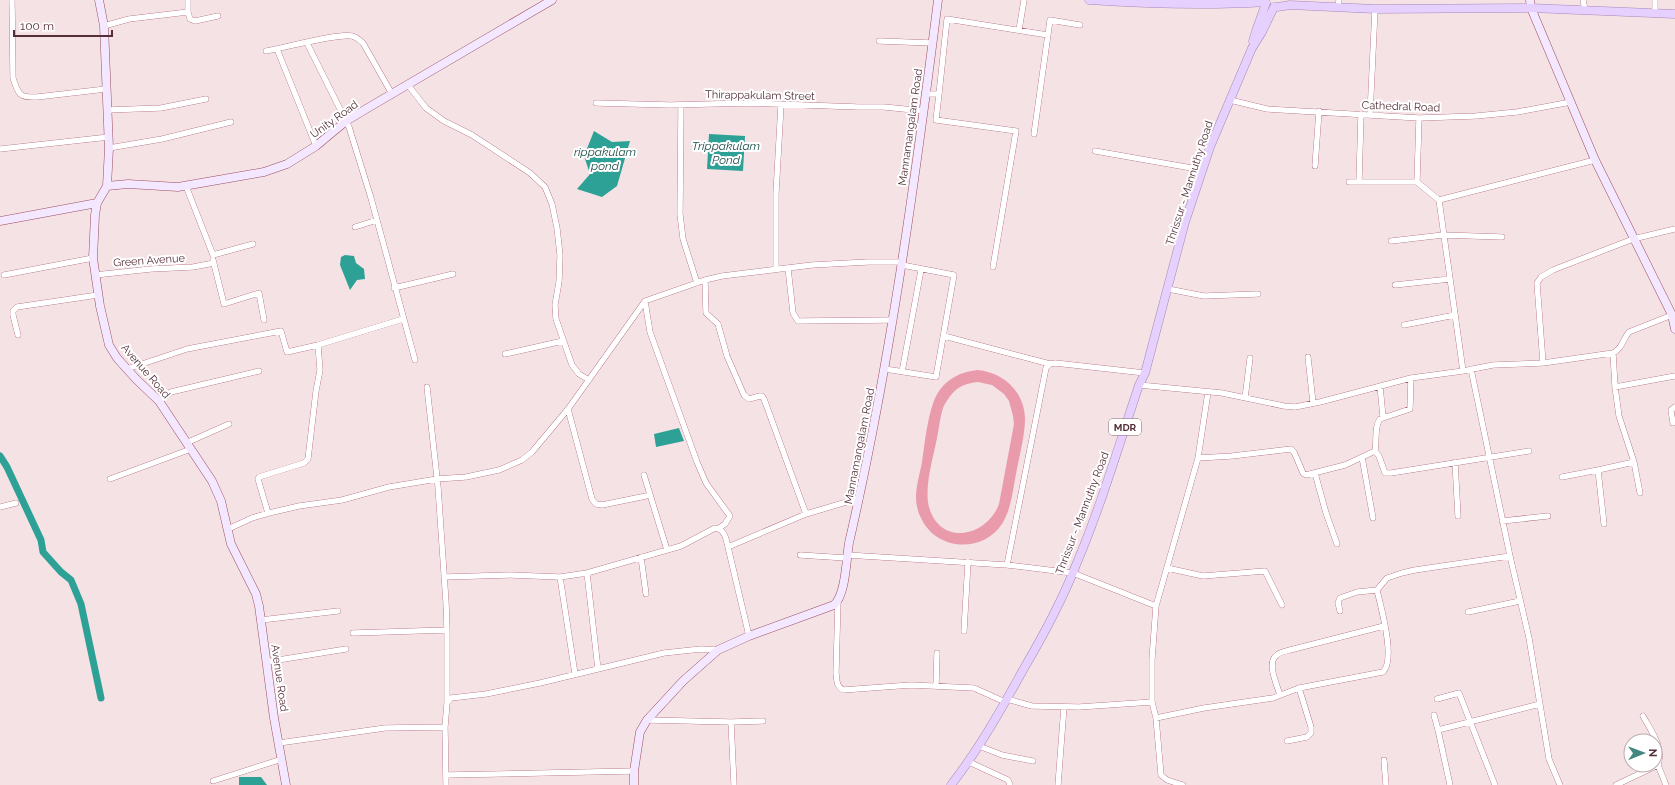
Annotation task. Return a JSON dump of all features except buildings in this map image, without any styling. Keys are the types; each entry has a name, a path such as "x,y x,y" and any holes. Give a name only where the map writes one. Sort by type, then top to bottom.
{"main road":[{"path":"1088,0 1207,4 1265,2 1276,7 1338,3 1375,9 1530,4 1584,10 1675,14"},
{"path":"1207,4 1224,0"},
{"path":"1276,7 1283,0"},
{"path":"1310,0 1325,5"},
{"name":"MDR","path":"1252,48 1265,2"},
{"name":"MDR","path":"1252,48 1276,7"},
{"name":"Thrissur - Mannuthy Road","path":"951,785 969,762 1006,700 1043,635 1073,573 1103,495 1139,385 1145,373 1185,222 1203,170 1252,48"}],"street":[{"path":"12,0 13,78 20,95 27,98 106,89"},
{"name":"Avenue Road","path":"99,0 104,26 109,148 107,186 97,203 93,235 93,258 98,295 109,344 117,358 159,401 212,481 221,501 231,544 256,594 286,785"},
{"path":"188,0 188,12 190,19 195,21 218,16"},
{"name":"Unity Road","path":"107,186 128,184 169,187 186,186 264,172 287,164 316,146 346,121 552,0"},
{"name":"Mannamangalam Road","path":"838,600 842,592 846,557 869,455 885,369 924,111 938,0"},
{"path":"1018,30 1024,0"},
{"path":"1583,0 1584,10"},
{"path":"1654,0 1656,13"},
{"path":"1530,4 1595,160 1672,315 1675,328"},
{"path":"1370,115 1375,9"},
{"path":"104,26 130,19 188,12"},
{"path":"993,267 1016,131 936,120 947,19 1048,35"},
{"path":"1034,134 1050,20 1080,25"},
{"path":"266,51 342,36 358,38 363,43 392,94"},
{"path":"878,41 932,43"},
{"path":"307,43 346,121 359,159 377,220 394,288 411,341 415,360"},
{"path":"276,49 316,146"},
{"path":"408,85 426,108 444,121 472,135 530,173 545,187 552,204 557,228 560,255 559,282 555,305 556,319 572,365 579,374 589,380"},
{"path":"926,94 939,94"},
{"path":"107,110 161,108 206,99"},
{"name":"Cathedral Road","path":"1230,100 1267,109 1419,118 1476,116 1517,112 1571,102"},
{"name":"Thirappakulam Street","path":"596,103 681,105 750,103 858,108 884,107 924,111"},
{"path":"776,269 776,198 781,104"},
{"path":"681,105 680,214 683,239 696,283"},
{"path":"1315,166 1320,112"},
{"path":"1359,182 1361,114"},
{"path":"1417,182 1419,118"},
{"path":"109,148 162,139 231,122"},
{"path":"0,149 109,137"},
{"path":"1095,151 1203,170"},
{"path":"1439,200 1595,160"},
{"path":"1349,182 1417,182 1439,200 1463,371"},
{"path":"186,186 213,255 224,304 259,293 264,320"},
{"path":"0,221 97,203"},
{"path":"355,227 377,220"},
{"path":"1544,363 1537,283 1541,278 1553,270 1633,239 1675,229"},
{"path":"1391,241 1443,236 1502,237"},
{"path":"213,255 253,244"},
{"path":"4,275 93,258"},
{"path":"228,529 252,518 268,513 298,506 342,500 389,487 437,479 466,477 499,470 522,460 532,452 568,409 645,301 705,280 776,269 854,262 902,264 921,270 954,275 936,377 885,369"},
{"name":"Green Avenue","path":"95,275 151,269 193,267 214,263"},
{"path":"788,268 793,313 798,321 893,320"},
{"path":"902,372 921,270"},
{"path":"394,288 453,274"},
{"path":"1395,285 1450,279"},
{"path":"705,280 706,313 718,324 727,356 744,395 749,399 762,396 806,514"},
{"path":"1168,289 1204,296 1258,294"},
{"path":"18,335 13,315 13,311 17,307 98,295"},
{"path":"444,577 510,575 560,577 587,573 681,546 709,530 719,528 725,524 730,516 706,483 697,462 650,332 645,301"},
{"path":"1404,325 1455,315"},
{"path":"1139,385 1222,393 1294,407 1411,378 1463,371 1493,365 1544,363 1613,353 1619,350 1623,345 1625,336 1629,332 1672,315"},
{"path":"127,369 187,349 281,331 288,352 318,345 404,319"},
{"path":"944,336 1050,364 1145,373"},
{"path":"505,354 563,342"},
{"path":"268,513 258,479 259,477 304,463 308,459 320,370 318,345"},
{"path":"1613,353 1619,416 1634,462 1640,494"},
{"path":"1308,357 1313,403"},
{"path":"1245,398 1250,358"},
{"path":"1007,565 1046,368 1050,364"},
{"path":"1472,369 1502,521 1529,638 1549,759 1560,785"},
{"path":"159,401 171,392 259,371"},
{"path":"1616,387 1675,376"},
{"path":"1411,378 1410,409 1383,417 1377,422 1375,451 1379,456 1385,473 1529,451"},
{"path":"1380,386 1383,417"},
{"path":"427,387 437,479 447,630 447,703 445,727 446,785"},
{"path":"1184,785 1167,780 1162,775 1156,718 1152,702 1152,659 1156,606 1198,458 1208,392"},
{"path":"1673,423 1671,410 1675,408"},
{"path":"568,409 592,499 596,504 602,505 646,496"},
{"path":"110,479 189,446 229,424"},
{"path":"1198,458 1232,456 1291,449 1294,452 1304,475 1345,465 1375,451"},
{"path":"1362,457 1373,518"},
{"path":"1455,462 1458,516"},
{"path":"1562,477 1634,462"},
{"path":"1598,470 1604,524"},
{"path":"1315,473 1326,513 1337,544"},
{"path":"644,475 667,550"},
{"path":"728,547 806,514 860,498"},
{"path":"0,507 16,503"},
{"path":"1502,521 1548,516"},
{"path":"719,528 724,532 749,636"},
{"path":"800,555 968,562 1073,573 1156,606"},
{"path":"1340,611 1338,603 1340,598 1357,592 1377,590 1387,578 1408,571 1510,556"},
{"path":"641,557 646,594"},
{"path":"964,631 968,562"},
{"path":"1167,568 1202,576 1265,571 1282,605"},
{"path":"587,573 598,669"},
{"path":"560,577 575,674"},
{"path":"1156,718 1204,708 1273,698 1299,688 1383,672 1386,669 1388,662 1384,626 1377,590"},
{"path":"634,785 634,771 640,732 647,720 683,681 718,650 749,636 834,605 838,600"},
{"path":"838,600 836,673 839,688 843,690 911,685 974,688 1006,700 1032,706 1079,708 1152,702"},
{"path":"1468,612 1520,601"},
{"path":"261,620 338,611"},
{"path":"1280,695 1272,667 1273,661 1277,655 1290,650 1384,626"},
{"path":"353,633 447,630"},
{"path":"266,662 346,649"},
{"path":"447,703 451,698 486,694 598,669 643,657 696,649 718,650"},
{"path":"936,686 937,653"},
{"path":"1287,741 1307,737 1311,733 1311,727 1299,688"},
{"path":"1437,699 1459,693 1495,785"},
{"path":"1438,730 1540,704"},
{"path":"1058,785 1064,707"},
{"path":"1434,715 1450,785"},
{"path":"1643,716 1652,733"},
{"path":"647,720 731,722 763,721"},
{"path":"731,722 734,785"},
{"path":"279,744 384,728 445,727"},
{"path":"979,746 1002,754 1033,761"},
{"path":"213,781 282,760"},
{"path":"1384,760 1386,785"},
{"path":"969,762 1008,780 1010,785"},
{"path":"446,775 634,771"},
{"path":"1616,785 1641,773"},
{"path":"1661,773 1666,785"}],"shaded area":[{"path":"977,370 995,375 1010,385 1021,399 1024,408 1025,424 1012,497 1002,524 994,533 984,540 973,544 949,543 939,538 929,530 922,520 916,503 917,484 928,425 935,398 943,386 955,376","holes":["978,382 992,385 1004,394 1009,401 1014,424 999,504 993,515 984,524 974,530 963,533 953,532 943,528 935,519 929,507 928,499 928,482 942,411 949,398 960,387 966,384"]}],"water":[{"name":"rippakulam pond","path":"594,131 612,142 630,141 617,186 602,197 577,189 590,174 584,156"},
{"name":"Trippakulam Pond","path":"709,134 745,136 743,171 707,169"},
{"path":"345,255 354,256 356,263 364,269 365,279 357,280 350,290 340,265 341,257"},
{"path":"679,428 684,441 656,447 654,434"},
{"path":"239,777 261,777 267,785 239,785"}],"waterway":[{"path":"0,456 7,467 41,540 43,552 61,572 71,580 81,604 101,698"}]}
